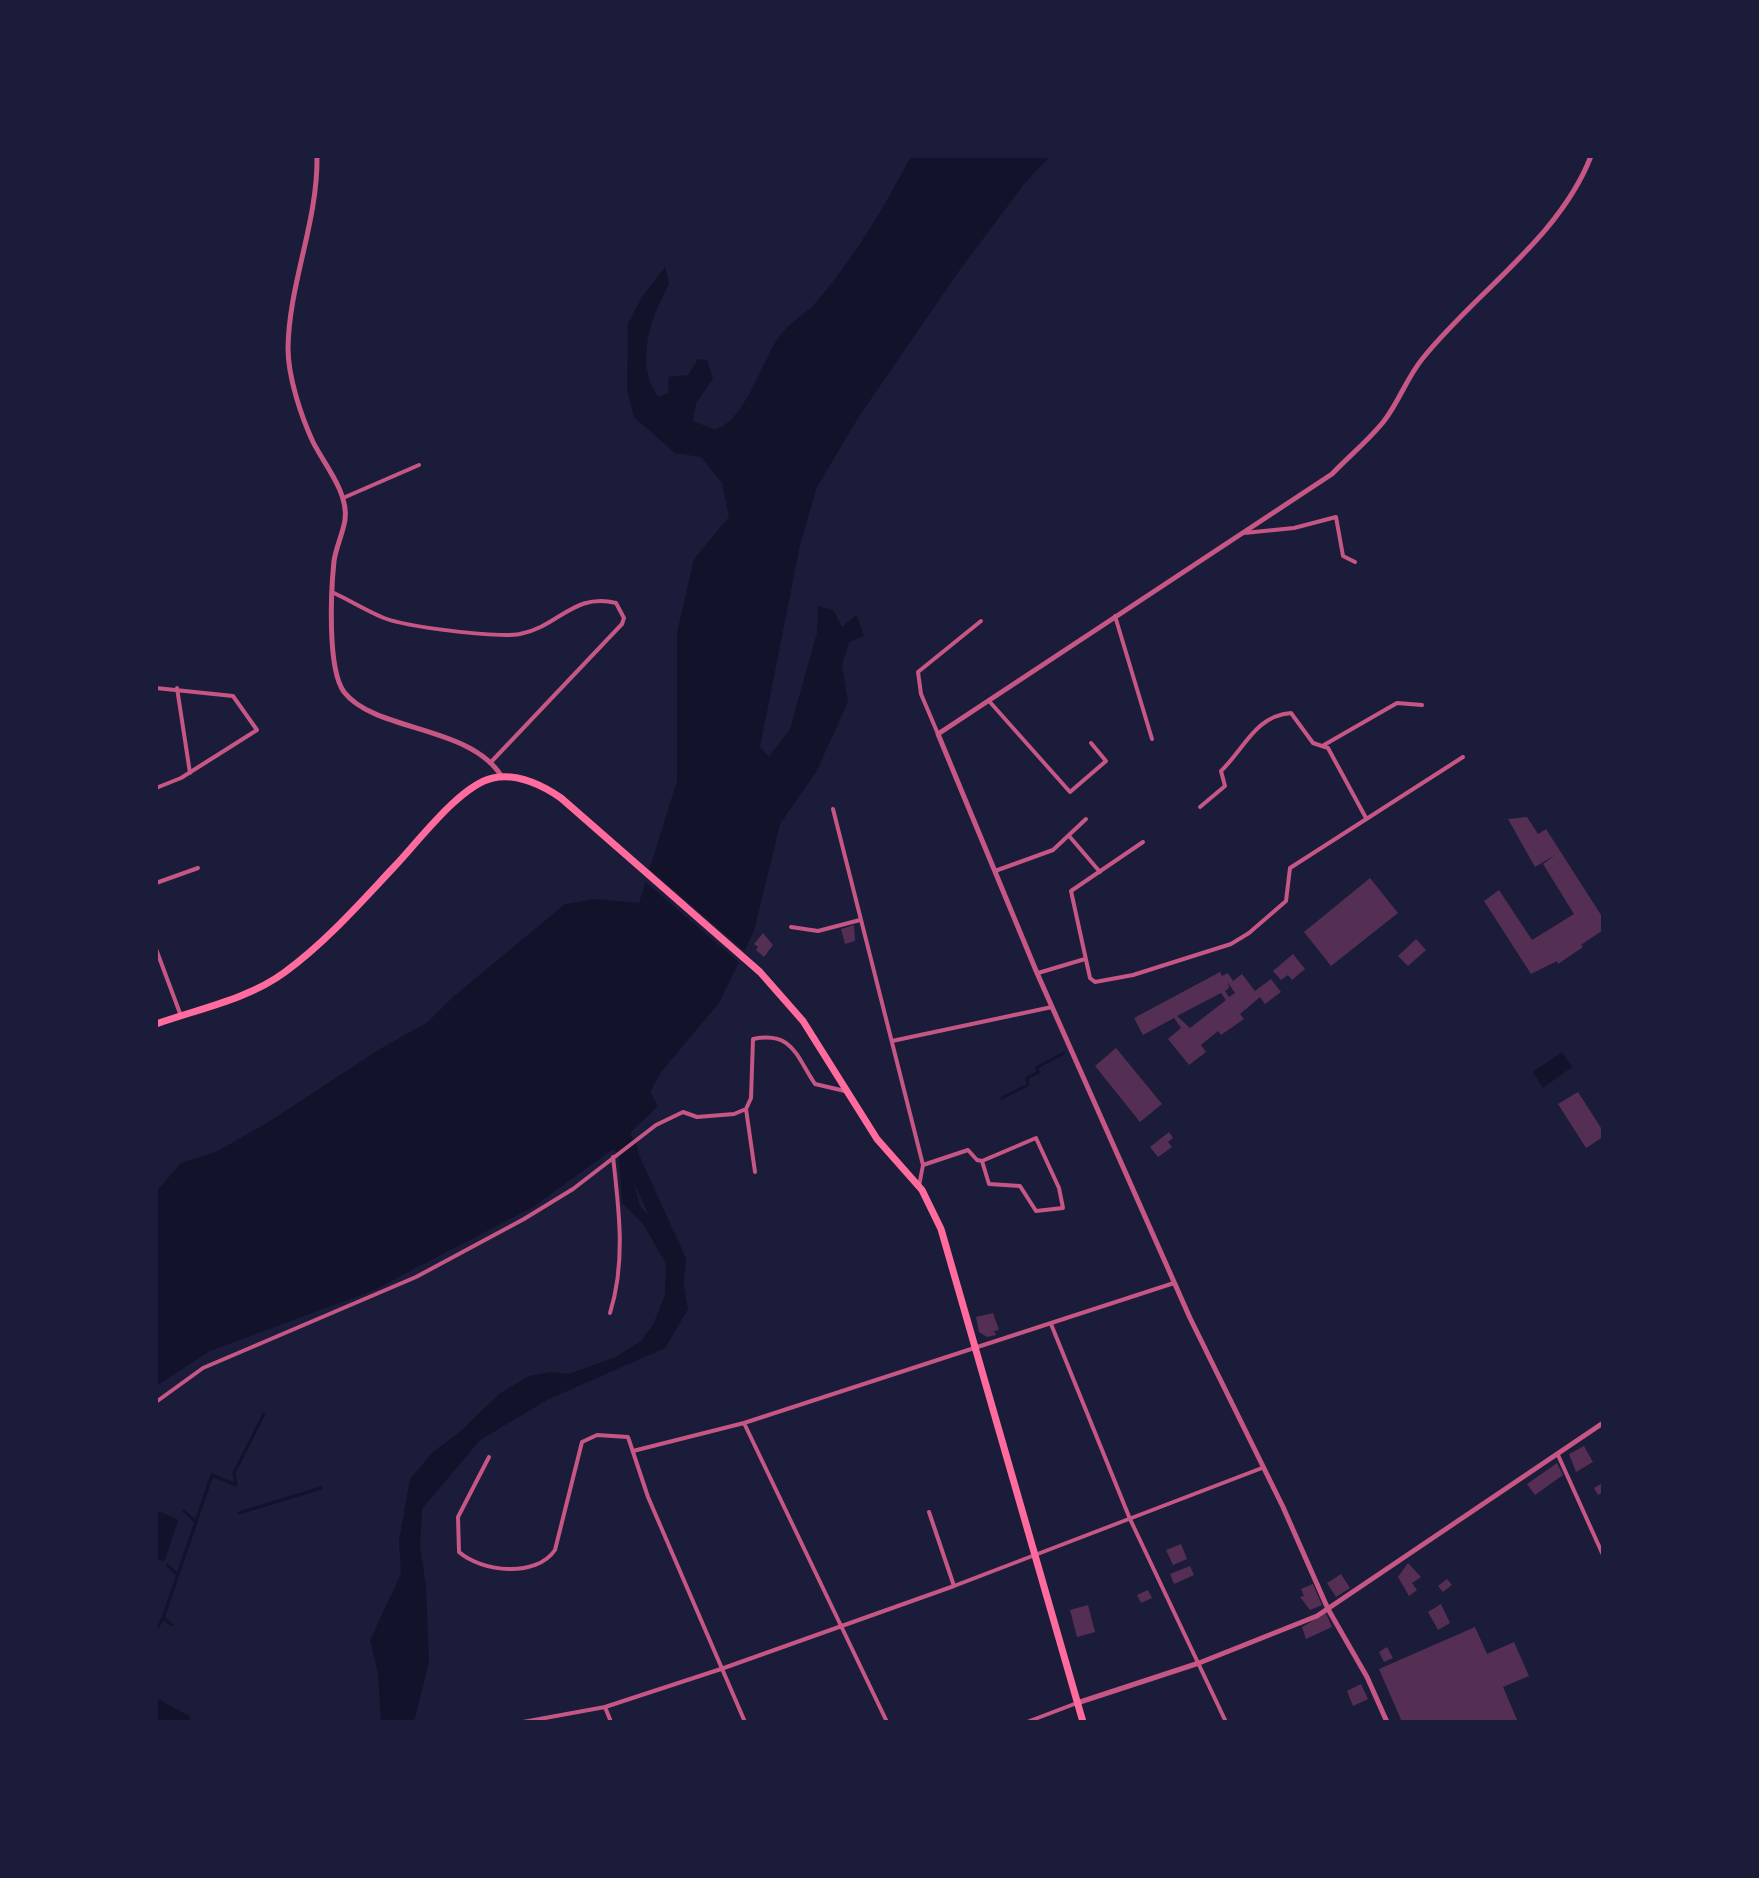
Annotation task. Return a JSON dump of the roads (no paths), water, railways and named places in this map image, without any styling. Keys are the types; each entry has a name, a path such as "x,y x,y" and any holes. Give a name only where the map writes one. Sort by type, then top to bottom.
{"main road":[{"path":"156,1024 257,989 283,974 340,923 471,789 502,778 546,788 760,972 803,1021 877,1139 920,1188 941,1229 1037,1553 1083,1722"}],"street":[{"path":"317,156 316,203 292,313 289,359 311,438 343,498 345,519 334,560 332,660 336,678 346,695 374,711 473,748 492,761 502,778"},
{"path":"938,734 1332,474 1385,420 1421,360 1486,287 1543,235 1564,207 1591,156"},
{"path":"343,498 419,465"},
{"path":"1237,534 1294,528 1336,517 1343,556 1355,562"},
{"path":"334,593 386,619 501,635 524,633 573,609 583,600 599,598 616,603 624,618 622,624 492,761"},
{"path":"1115,616 1152,739"},
{"path":"981,621 918,672 921,694 1037,973 1174,1283 1328,1609 1367,1677 1387,1722"},
{"path":"156,688 233,696 257,730 190,773 156,788"},
{"path":"177,688 190,773"},
{"path":"988,701 1070,792 1106,761 1091,743"},
{"path":"1200,807 1225,786 1221,771 1258,725 1268,718 1294,714 1313,743 1324,745 1395,704 1406,701 1422,705"},
{"path":"1324,745 1366,818"},
{"path":"1143,842 1071,892 1090,978 1098,983 1235,941 1286,901 1290,868 1463,757"},
{"path":"833,809 923,1165 920,1188"},
{"path":"995,871 1053,850 1086,819"},
{"path":"1070,837 1100,872"},
{"path":"156,883 198,868"},
{"path":"791,927 818,931 860,920"},
{"path":"156,949 181,1016"},
{"path":"1037,973 1085,959"},
{"path":"892,1041 1052,1007"},
{"path":"755,1172 746,1109 751,1098 753,1039 767,1036 796,1049 815,1084 845,1091"},
{"path":"156,1402 203,1368 375,1296 487,1239 573,1189 639,1136 683,1112 697,1117 734,1114 746,1109"},
{"path":"923,1165 968,1150 982,1161 1036,1138 1053,1173 1063,1208 1036,1211 1025,1189 989,1184 982,1161"},
{"path":"610,1313 617,1289 620,1233 615,1156"},
{"path":"633,1451 744,1423 1174,1283"},
{"path":"1051,1324 1130,1519 1226,1722"},
{"path":"744,1423 887,1722"},
{"path":"1027,1722 1199,1663 1308,1620 1603,1423"},
{"path":"489,1457 458,1517 457,1544 464,1557 509,1569 542,1562 555,1550 582,1442 597,1435 628,1437 648,1497 745,1722"},
{"path":"1558,1455 1603,1555"},
{"path":"523,1722 605,1707 721,1669 954,1586 1262,1468"},
{"path":"929,1512 954,1586"},
{"path":"605,1707 611,1722"}],"waterway":[{"path":"1002,1098 1028,1085 1027,1078 1039,1072 1036,1068 1064,1053"},
{"path":"627,1148 678,1260 676,1281"},
{"path":"172,1625 163,1618 212,1475 236,1485 234,1473 264,1414"},
{"path":"239,1513 321,1488"},
{"path":"184,1511 196,1522"},
{"path":"167,1565 178,1575"},
{"path":"156,1630 163,1618"}]}
